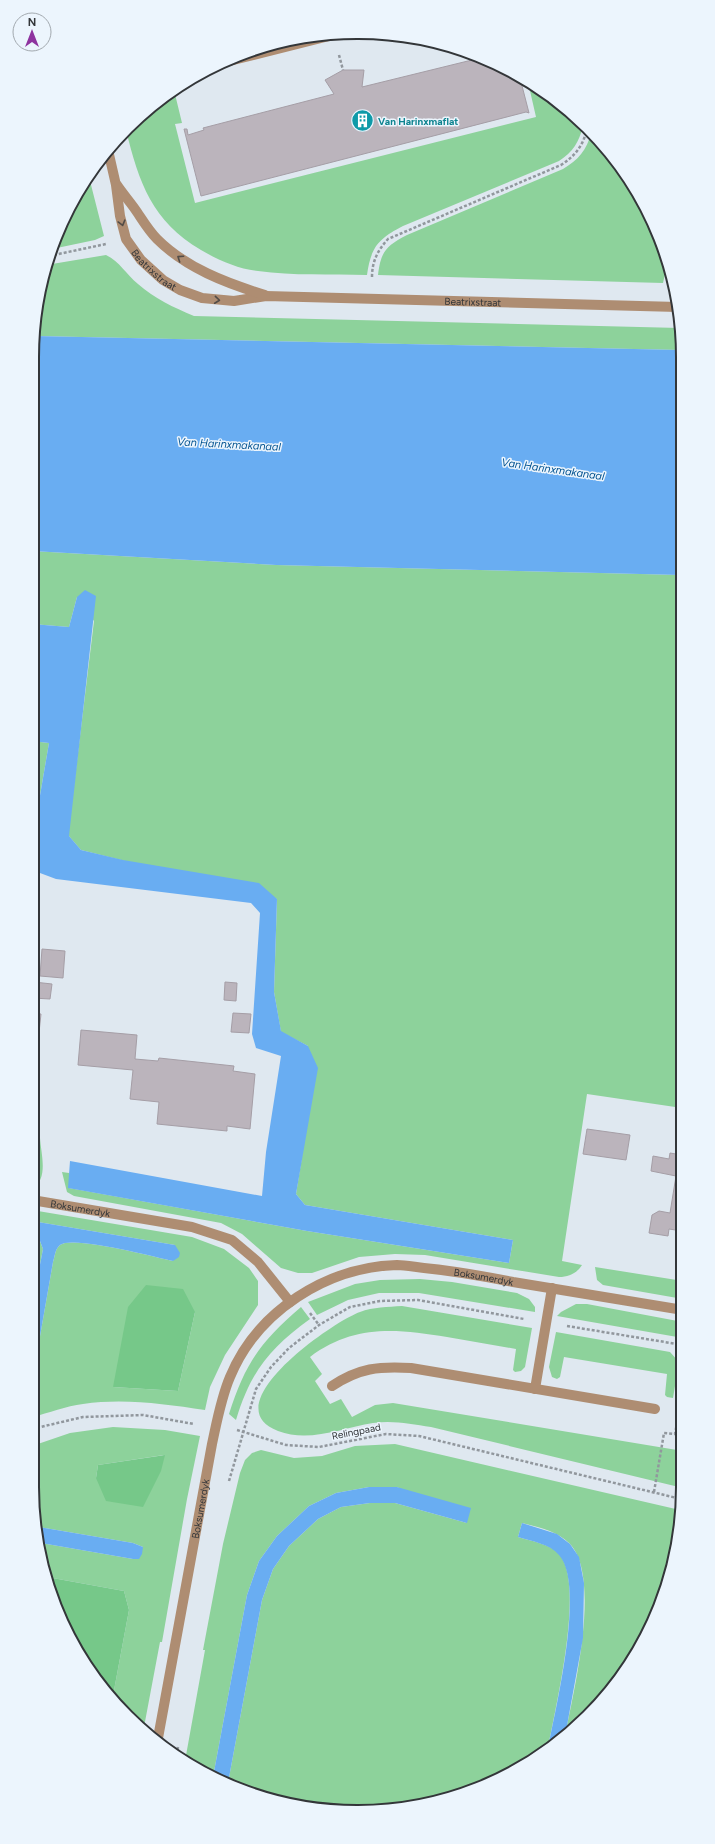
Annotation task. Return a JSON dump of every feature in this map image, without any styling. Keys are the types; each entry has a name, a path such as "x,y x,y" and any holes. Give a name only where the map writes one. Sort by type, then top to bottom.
{"street":[{"name":"Beatrixstraat","path":"110,158 116,185 120,216 126,239 140,260 163,280 180,290 207,299 234,301 266,296 672,307"},
{"name":"Beatrixstraat","path":"116,185 145,225 170,251 200,270 242,288 266,296"},
{"name":"Boksumerdyk","path":"39,1201 192,1227 232,1240 258,1262 290,1302"},
{"name":"Boksumerdyk","path":"159,1735 216,1427 230,1377 241,1355 256,1335 290,1302 317,1286 342,1276 370,1269 397,1265 452,1271 676,1309"},
{"path":"535,1389 552,1288"},
{"path":"332,1386 345,1377 360,1371 393,1367 411,1368 655,1409"}],"path":[{"path":"372,299 374,261 379,250 388,239 561,165 573,158 582,146 585,135"},
{"path":"56,255 112,242"},
{"path":"243,1431 256,1389 271,1367 289,1348 319,1325 350,1307 380,1301 418,1300 546,1323 676,1344"},
{"name":"Relingpaad","path":"39,1427 84,1417 143,1415 243,1431 286,1445 319,1447 386,1434 419,1436 675,1498"},
{"path":"654,1492 664,1433 675,1434 676,1424"}],"green space":[{"path":"530,90 568,118 582,131 580,137 572,150 564,158 403,226 387,235 377,245 371,257 367,275 271,273 251,270 228,264 201,250 184,239 159,213 150,199 136,167 128,137 147,118 176,97 182,123 175,124 195,203 536,117"},
{"path":"589,139 597,147 622,181 643,217 659,255 665,275 663,283 378,275 381,260 389,246 407,235 563,169 581,154"},
{"path":"91,184 104,236 95,240 59,248 72,217"},
{"path":"106,255 115,261 151,294 194,316 674,328 676,350 40,336 45,295 53,264"},
{"path":"39,551 276,565 676,575 676,1107 587,1094 562,1261 582,1265 575,1272 559,1277 425,1255 395,1254 359,1257 312,1273 298,1273 281,1268 242,1234 221,1223 74,1196 67,1192 62,1172 69,1173 69,1188 307,1231 509,1263 513,1240 305,1205 296,1194 302,1157 308,1046 281,1032 274,992 277,899 81,850 68,835 94,621 77,597 69,627 39,625"},
{"path":"39,742 49,743 39,801"},
{"path":"39,1138 43,1166 41,1179 39,1182"},
{"path":"39,1211 192,1237 224,1249 249,1268 258,1281 258,1305 225,1355 210,1387 205,1410 159,1404 98,1402 77,1405 39,1415 39,1342 53,1262 58,1247 68,1243 80,1243 173,1261 175,1245 39,1222","holes":["195,1312 178,1391 113,1387"]},
{"path":"39,1241 43,1249 39,1270"},
{"path":"595,1267 676,1280 676,1298 603,1285 597,1280"},
{"path":"420,1279 452,1282 517,1293 529,1299 535,1307 535,1312 419,1293 379,1293 348,1300 317,1315 308,1302 355,1284 380,1280"},
{"path":"146,1285 183,1289 195,1312 178,1391 113,1387 128,1307"},
{"path":"576,1304 587,1304 676,1321 676,1337 557,1316 561,1312"},
{"path":"402,1306 532,1328 525,1367 521,1371 515,1372 513,1370 516,1349 410,1332 393,1331 359,1334 326,1346 310,1357 322,1374 315,1381 330,1404 341,1399 352,1417 375,1405 393,1403 676,1450 676,1486 431,1427 380,1422 326,1433 302,1436 278,1431 261,1419 259,1403 268,1385 284,1366 304,1347 326,1331 360,1312 375,1308"},
{"path":"301,1307 310,1319 283,1341 263,1362 248,1388 236,1420 229,1414 241,1381 248,1367 264,1343"},
{"path":"556,1332 670,1352 676,1359 676,1380 673,1398 665,1395 667,1374 564,1357 560,1377 557,1379 552,1377 549,1367"},
{"path":"113,1427 165,1430 200,1436 187,1499 162,1642 160,1642 145,1724 114,1691 129,1610 124,1591 53,1578 44,1544 133,1559 143,1547 133,1543 42,1528 39,1486 39,1444 70,1433","holes":["165,1455 96,1478 98,1465"]},
{"path":"395,1444 675,1509 670,1549 665,1569 652,1608 643,1627 633,1646 610,1680 597,1697 567,1727 583,1634 585,1606 584,1580 579,1559 569,1543 553,1532 522,1523 518,1537 551,1548 560,1555 567,1571 570,1593 566,1648 549,1740 517,1762 479,1781 460,1788 420,1799 358,1805 295,1799 255,1788 229,1778 262,1600 273,1569 289,1546 318,1519 341,1507 370,1503 395,1503 467,1523 397,1487 369,1487 336,1493 309,1506 277,1536 259,1561 247,1595 214,1771 186,1754 205,1650 203,1650 223,1544 240,1473 245,1460 252,1453 261,1450 294,1458 322,1456 355,1446"},
{"path":"165,1455 161,1471 143,1507 106,1501 96,1478 98,1465"},
{"path":"53,1578 124,1591 129,1610 114,1691 82,1646 63,1608"}],"water":[{"name":"Van Harinxmakanaal","path":"40,336 676,350 676,575 276,565 39,551"},
{"path":"85,590 96,596 69,836 81,850 123,860 259,883 277,899 274,992 281,1031 308,1046 318,1068 296,1194 305,1205 513,1240 509,1263 307,1231 68,1188 70,1161 262,1196 266,1152 281,1056 256,1048 252,1034 260,913 251,903 56,879 39,873 39,801 49,743 39,742 39,625 69,627 77,597"},
{"path":"39,1222 175,1245 180,1253 179,1257 173,1261 96,1245 68,1243 60,1245 56,1251 53,1262 39,1342 39,1270 43,1249 40,1241"},
{"path":"369,1487 397,1487 471,1508 467,1523 395,1503 370,1503 341,1507 318,1519 289,1546 273,1569 262,1600 229,1778 214,1771 247,1595 259,1561 277,1536 309,1506 336,1493"},
{"path":"522,1523 557,1534 570,1544 579,1557 584,1583 583,1638 567,1727 550,1740 562,1678 569,1619 570,1592 567,1570 559,1555 551,1548 518,1537"},
{"path":"42,1528 133,1543 143,1547 142,1554 139,1559 44,1544"}],"building":[{"name":"Van Harinxmaflat","path":"471,60 498,72 522,85 529,113 526,112 201,196 184,129 187,129 188,135 204,130 203,128 334,94 325,80 343,70 364,70 362,87"},
{"path":"42,949 65,951 63,978 40,976"},
{"path":"225,982 237,983 236,1001 224,1000"},
{"path":"39,983 52,984 50,999 39,998"},
{"path":"233,1013 251,1014 249,1033 231,1032"},
{"path":"39,1014 41,1014 39,1032"},
{"path":"81,1030 137,1035 135,1059 158,1061 159,1058 234,1066 233,1071 255,1074 250,1129 227,1126 227,1131 157,1124 159,1102 130,1099 133,1070 78,1065"},
{"path":"587,1129 630,1135 626,1160 583,1154"},
{"path":"670,1153 676,1154 676,1176 651,1171 653,1156 669,1159"},
{"path":"676,1176 676,1230 669,1229 668,1236 649,1233 652,1215 659,1211 670,1213"}],"place":[{"name":"Van Harinxmaflat","path":"362,121"}]}
